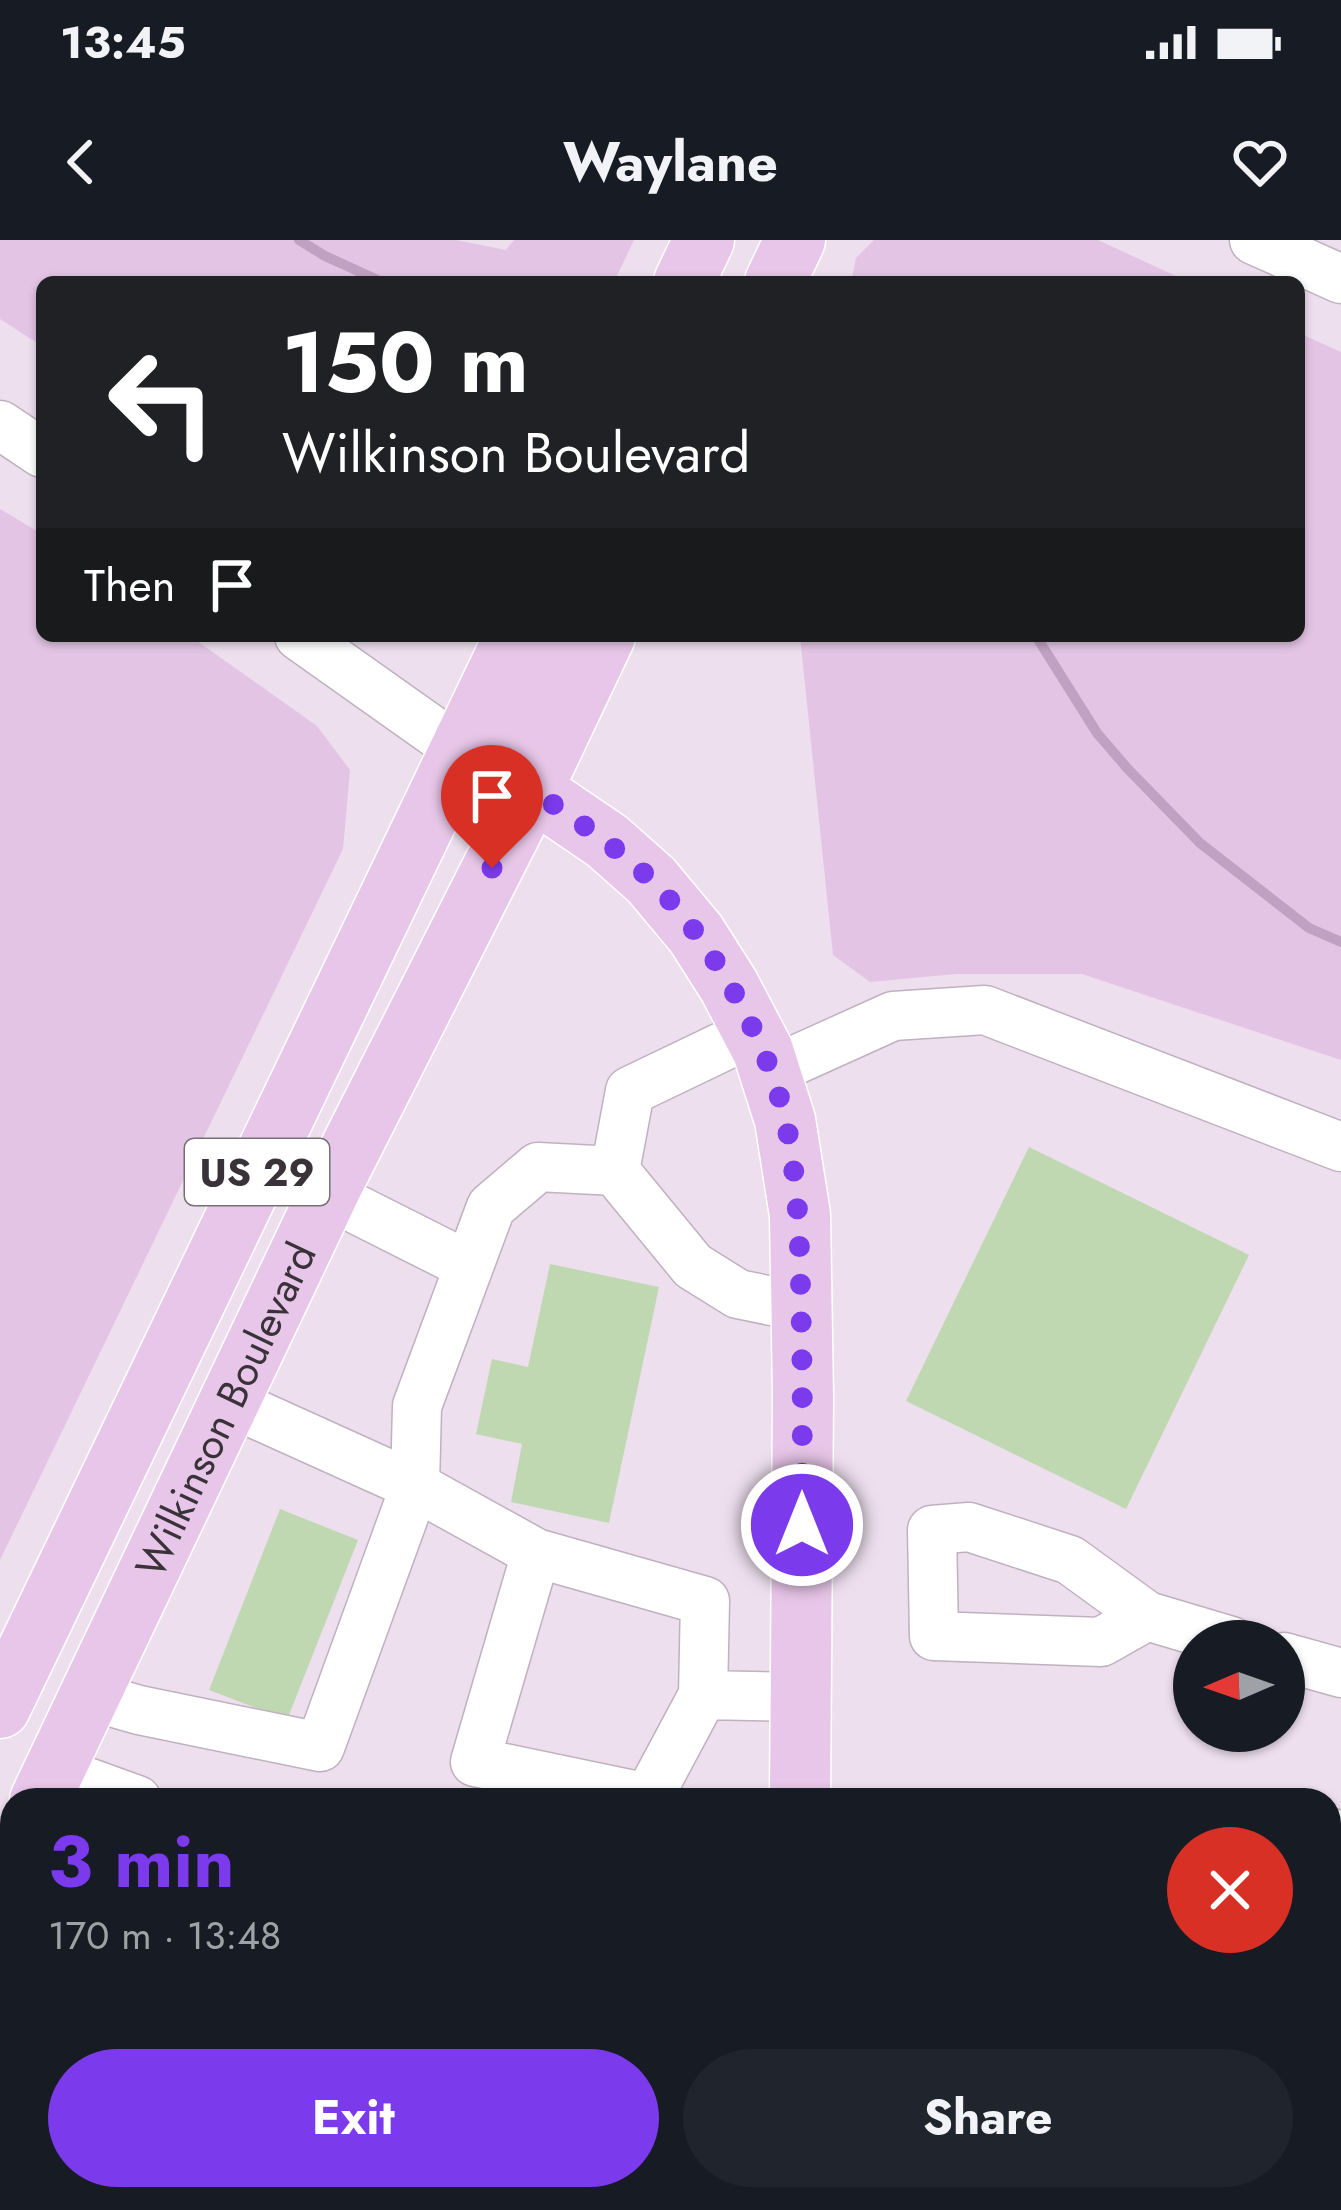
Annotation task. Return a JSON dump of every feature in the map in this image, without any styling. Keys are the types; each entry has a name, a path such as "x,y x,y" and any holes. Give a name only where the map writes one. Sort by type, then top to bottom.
{"main road":[{"path":"778,276 795,240"},
{"name":"Wilkinson Boulevard","path":"5,1698 511,642"},
{"path":"554,642 516,744 532,790 607,841 651,880 696,934 729,986 761,1052 785,1120 800,1215 800,1788"},
{"name":"Wilkinson Boulevard","path":"65,1747 330,1189 602,642"},
{"path":"330,1189 482,791 481,776 460,750"},
{"path":"5,1698 65,1747"}],"street":[{"path":"1254,240 1341,279"},
{"path":"0,425 36,449"},
{"path":"307,642 460,750"},
{"path":"615,1171 630,1090 893,1016 986,1010 1341,1148"},
{"path":"121,1788 65,1747 139,1710 320,1747 415,1486 417,1406 491,1207 538,1167 615,1171 693,1266 738,1294 801,1307"},
{"path":"330,1189 469,1266"},
{"path":"229,1402 415,1486 536,1552 705,1601 703,1695 653,1788"},
{"path":"536,1552 475,1762 600,1788"},
{"path":"1147,1616 1173,1624"},
{"path":"1305,1663 1341,1673"},
{"path":"703,1695 801,1697"}],"shaded area":[{"path":"0,240 456,240 506,250 514,240 634,240 617,276 36,276 36,342 0,319"},
{"path":"874,240 1098,240 1176,276 852,276 856,258"},
{"path":"1305,336 1341,352 1341,1060 1082,974 956,974 870,982 833,955 801,642 1305,642"},
{"path":"0,509 36,530 36,642 198,642 317,726 350,770 343,849 0,1560"}],"building":[{"path":"1029,1147 1249,1255 1126,1509 906,1401"},
{"path":"550,1264 659,1287 609,1523 511,1502 522,1444 476,1434 492,1359 528,1367"},
{"path":"280,1509 358,1540 287,1720 209,1690"}],"waterway":[{"path":"299,240 369,276"},
{"path":"1040,642 1097,733 1200,843 1309,928 1341,942"}],"route":[{"path":"492,868 532,790 607,841 651,880 696,934 763,1052 785,1120 800,1215 802,1525"}]}
